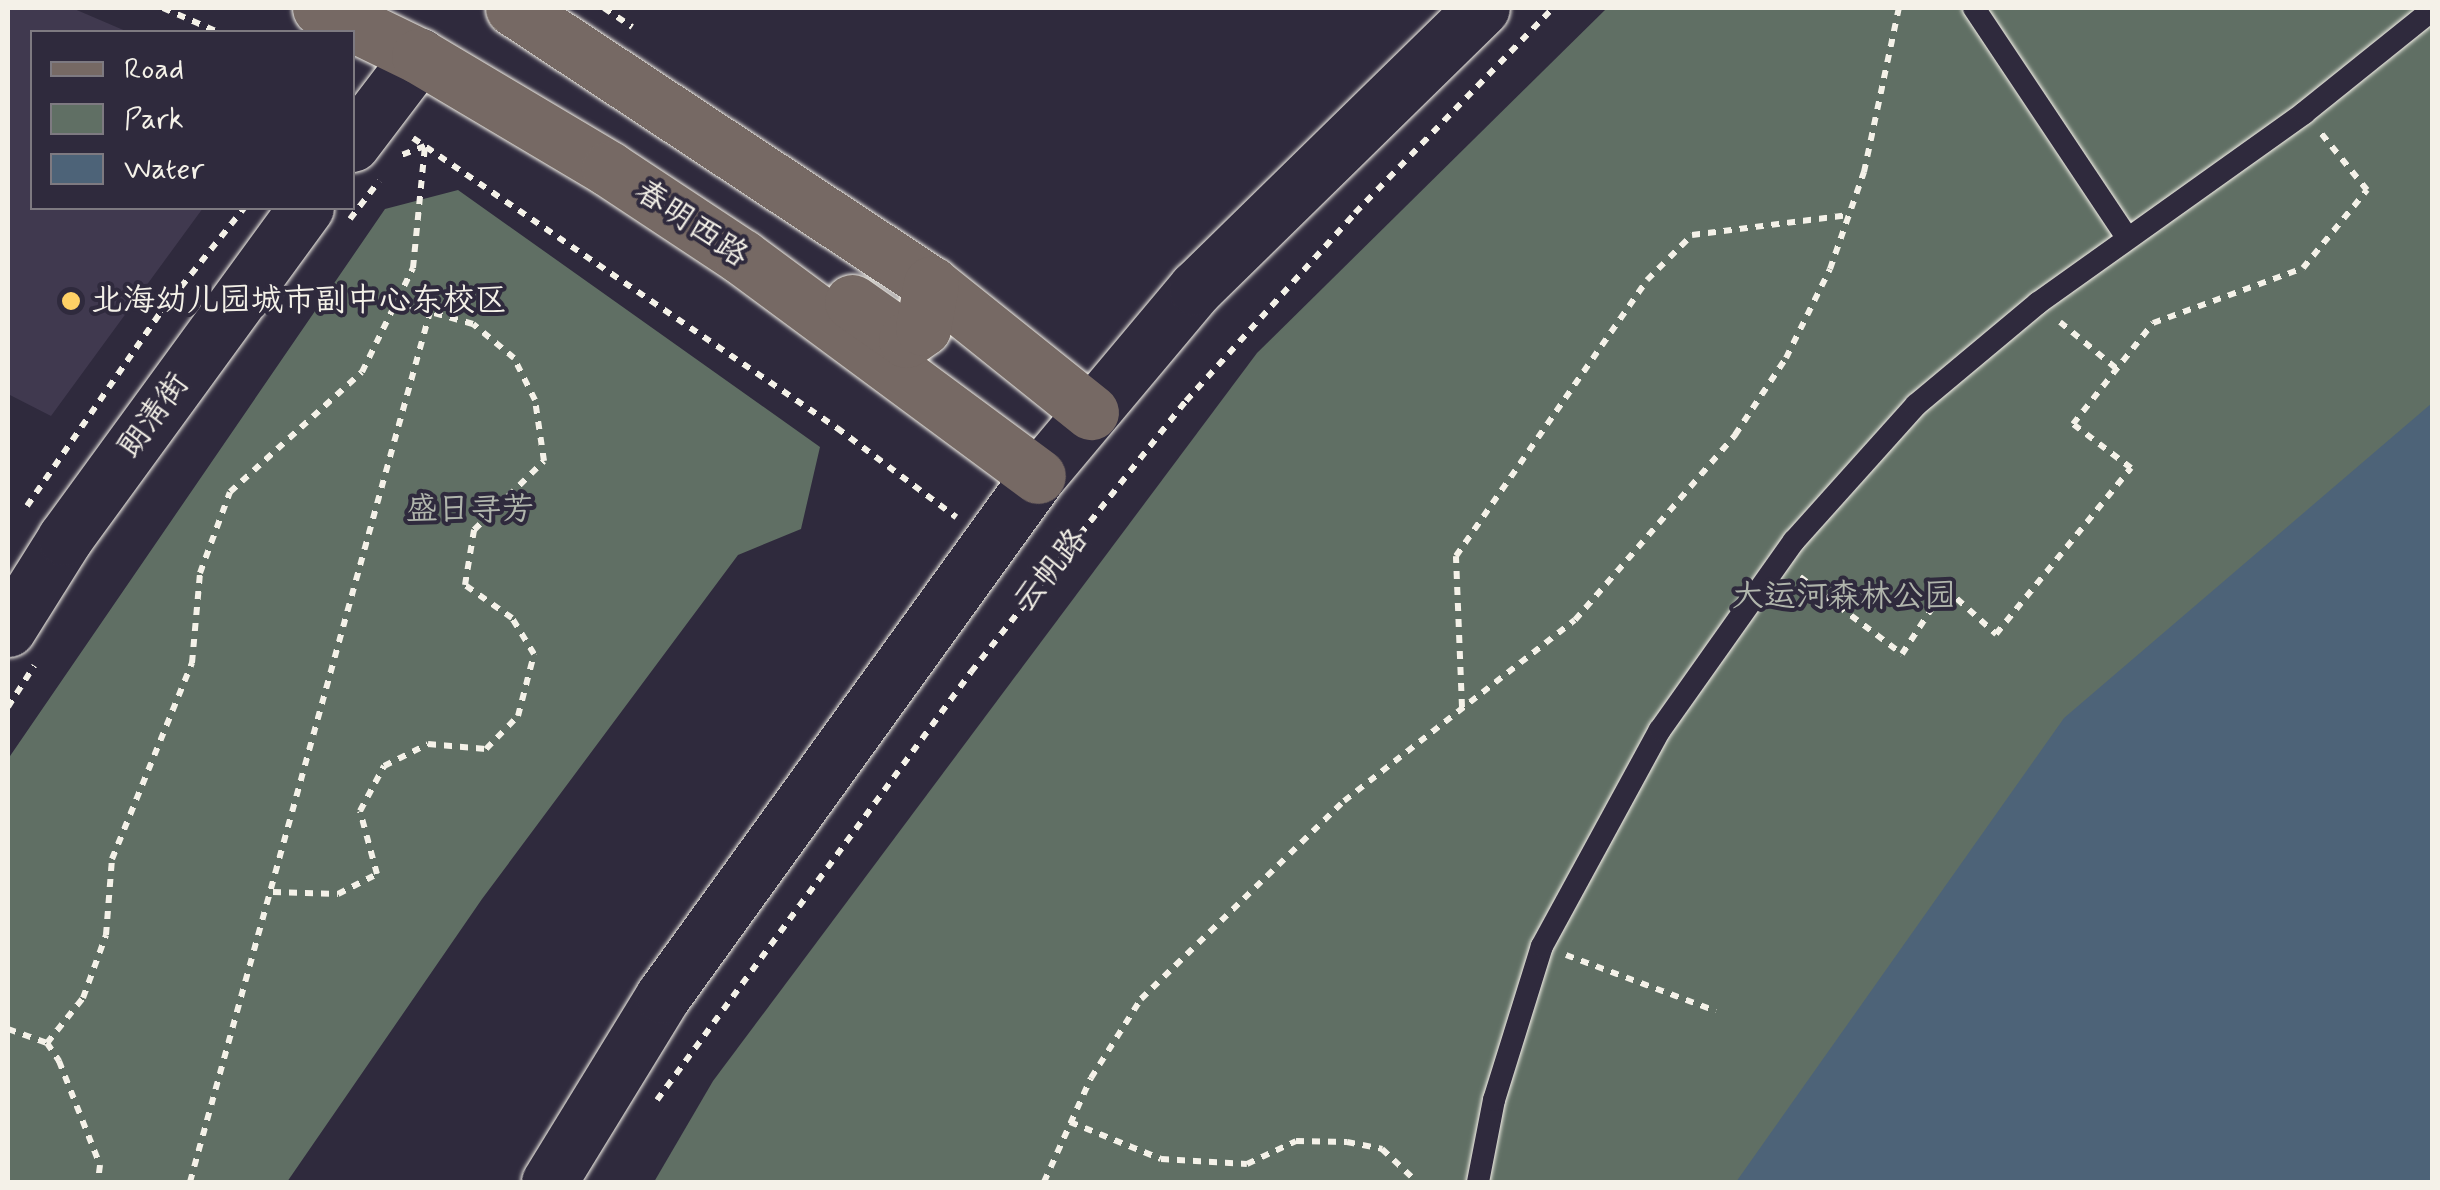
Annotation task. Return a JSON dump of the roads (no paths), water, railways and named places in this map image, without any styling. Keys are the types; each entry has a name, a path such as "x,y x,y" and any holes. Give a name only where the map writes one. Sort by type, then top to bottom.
{"main road":[{"name":"春明西路","path":"320,8 419,56 742,257 1038,476"},
{"path":"514,8 931,284 1091,412"},
{"path":"742,257 791,260 906,340 923,328 931,284"}],"street":[{"name":"云帆路","path":"549,1182 663,996 1038,476 1196,288 1482,8"},
{"path":"364,129 419,56"},
{"name":"朗清街","path":"8,628 65,538 305,210"}],"lane":[{"path":"1974,8 2126,236"},
{"path":"1478,1182 1494,1100 1542,946 1660,730 1779,562 1916,405 2126,236 2304,112 2432,10"}],"water":[{"path":"2432,403 2432,1182 1736,1182 2064,718"}],"place":[{"name":"北海幼儿园城市副中心东校区","path":"71,301"}],"park label":[{"name":"盛日寻芳","path":"470,510"},
{"name":"大运河森林公园","path":"1844,597"}]}
